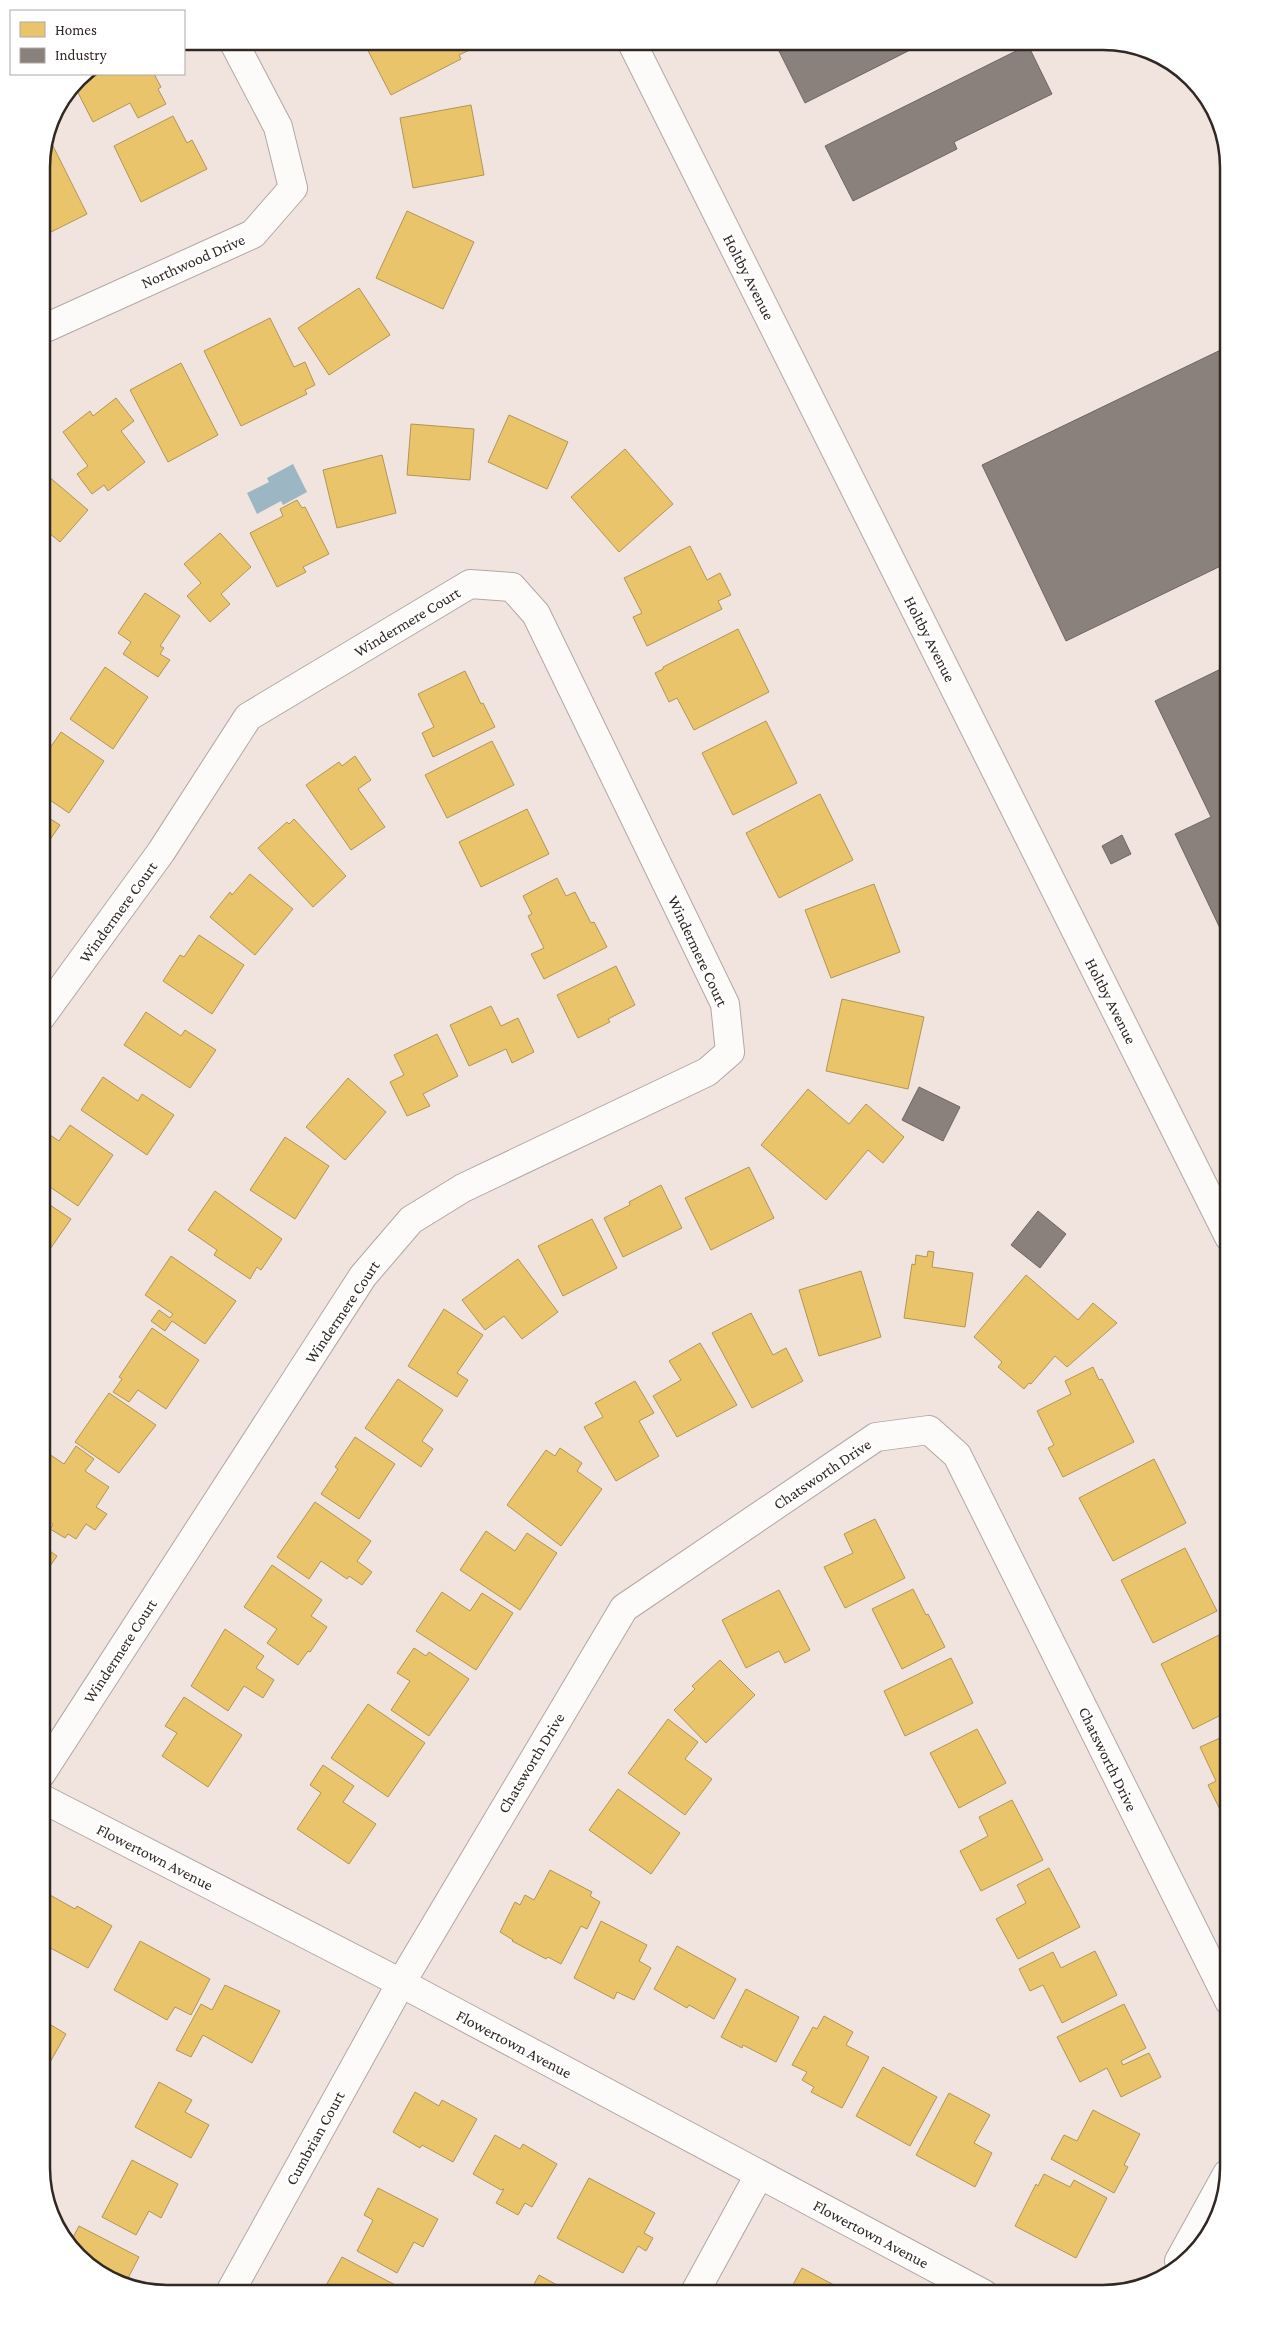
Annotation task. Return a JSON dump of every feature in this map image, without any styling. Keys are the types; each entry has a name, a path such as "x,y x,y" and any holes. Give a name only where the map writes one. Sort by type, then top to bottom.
{"street":[{"name":"Northwood Drive","path":"50,326 253,234 293,188 278,127 238,50"},
{"name":"Holtby Avenue","path":"636,50 1220,1219"},
{"name":"Windermere Court","path":"50,1005 161,852 248,716 470,584 512,587 536,614 725,1004 730,1052 707,1072 463,1188 411,1220 363,1276 50,1760"},
{"name":"Chatsworth Drive","path":"401,1983 624,1608 876,1437 928,1430 957,1455 1220,1983"},
{"name":"Flowertown Avenue","path":"50,1803 401,1983 967,2285"},
{"name":"Cumbrian Court","path":"234,2285 401,1983"},
{"path":"699,2285 759,2175"},
{"path":"1185,2251 1217,2192"}],"water":[{"path":"293,464 307,492 283,505 281,501 257,514 247,493 269,482 267,478"}],"building: Homes":[{"path":"368,50 470,50 459,55 461,59 391,95"},
{"path":"95,75 155,75 161,87 158,89 166,104 138,118 130,103 93,122 78,92"},
{"path":"471,105 484,175 413,188 400,118"},
{"path":"173,116 187,143 192,140 207,169 141,202 114,146"},
{"path":"52,145 87,214 50,232 50,159"},
{"path":"407,211 474,242 443,309 376,278"},
{"path":"359,288 390,335 329,375 298,328"},
{"path":"270,318 294,367 305,362 315,385 305,390 307,394 241,426 204,351"},
{"path":"181,363 218,435 168,462 130,390"},
{"path":"116,398 134,421 121,431 145,462 108,491 104,485 92,494 77,474 88,466 63,432 90,411 93,416"},
{"path":"509,415 568,442 547,489 488,462"},
{"path":"411,424 474,429 470,480 407,475"},
{"path":"625,449 673,504 619,552 571,497"},
{"path":"382,455 396,513 337,528 323,470"},
{"path":"50,478 88,510 60,542 50,534"},
{"path":"297,500 302,508 305,507 329,554 303,567 306,572 277,587 250,533 283,516 280,509"},
{"path":"220,533 251,567 221,594 230,604 210,622 187,596 201,583 184,564"},
{"path":"690,546 707,580 720,573 731,595 718,601 722,609 647,646 633,617 642,613 624,578"},
{"path":"145,593 180,616 160,646 164,648 160,654 170,660 158,677 123,654 131,642 118,633"},
{"path":"738,629 769,692 694,730 677,698 669,702 655,673 663,669 663,667"},
{"path":"105,667 148,697 113,749 70,719"},
{"path":"465,671 495,727 433,757 422,733 434,727 418,694"},
{"path":"766,721 797,783 733,815 702,753"},
{"path":"61,732 104,761 69,813 50,800 50,748"},
{"path":"492,741 514,785 447,818 425,775"},
{"path":"355,756 371,780 358,789 385,827 351,850 306,785 339,762 342,766"},
{"path":"820,794 853,860 779,898 746,833"},
{"path":"527,809 549,854 481,887 459,842"},
{"path":"50,819 60,825 50,840"},
{"path":"294,819 346,876 313,907 258,848 287,822 289,824"},
{"path":"250,874 293,909 255,955 210,917 230,892 232,895"},
{"path":"557,878 566,896 575,892 591,923 594,922 607,947 544,979 531,954 544,948 528,916 532,914 523,896"},
{"path":"874,884 900,952 831,978 805,910"},
{"path":"199,935 244,965 212,1014 163,981 180,955 184,957"},
{"path":"616,966 635,1005 608,1019 610,1022 578,1038 557,995"},
{"path":"842,999 924,1017 908,1089 826,1071"},
{"path":"491,1006 501,1026 518,1018 534,1052 512,1063 506,1049 469,1066 450,1025"},
{"path":"146,1012 181,1036 185,1030 216,1050 190,1088 124,1045"},
{"path":"437,1034 458,1076 423,1094 430,1106 407,1116 390,1082 404,1075 394,1055"},
{"path":"103,1077 138,1101 142,1094 174,1115 147,1155 81,1110"},
{"path":"348,1078 386,1112 345,1160 306,1127"},
{"path":"808,1089 849,1124 866,1104 904,1137 883,1163 868,1150 826,1200 761,1145"},
{"path":"70,1125 113,1155 78,1206 50,1187 50,1135 59,1141"},
{"path":"285,1137 329,1166 295,1219 250,1190"},
{"path":"749,1167 774,1218 711,1250 685,1198"},
{"path":"661,1185 682,1228 623,1257 604,1218 630,1205 629,1202"},
{"path":"215,1191 282,1239 261,1270 257,1267 250,1279 214,1255 217,1250 188,1230"},
{"path":"50,1205 71,1219 50,1249"},
{"path":"592,1219 617,1268 563,1296 538,1246"},
{"path":"928,1251 934,1252 932,1267 973,1273 965,1327 904,1318 912,1264 915,1265 916,1255 927,1257"},
{"path":"171,1256 236,1301 205,1344 172,1321 165,1331 151,1321 159,1310 170,1318 173,1314 145,1295"},
{"path":"518,1259 558,1312 522,1339 504,1316 485,1330 462,1300"},
{"path":"861,1271 881,1337 819,1356 799,1290"},
{"path":"1026,1275 1078,1320 1093,1303 1117,1323 1067,1367 1055,1356 1031,1384 1029,1383 1024,1389 998,1367 1002,1362 974,1337"},
{"path":"444,1309 483,1335 457,1373 468,1380 457,1397 408,1366"},
{"path":"751,1313 773,1355 786,1348 803,1381 752,1408 712,1333"},
{"path":"152,1328 199,1360 166,1409 138,1390 129,1402 113,1392 122,1379 119,1377"},
{"path":"700,1343 737,1405 677,1437 653,1396 681,1380 669,1361"},
{"path":"1093,1367 1099,1380 1102,1379 1134,1442 1063,1477 1048,1448 1054,1445 1037,1411 1071,1394 1065,1381"},
{"path":"398,1379 443,1410 422,1441 433,1449 421,1467 365,1428"},
{"path":"635,1381 654,1413 639,1421 659,1456 616,1481 584,1427 603,1417 595,1403"},
{"path":"109,1393 156,1425 119,1473 75,1442"},
{"path":"355,1437 395,1464 359,1519 321,1494 338,1469 335,1467"},
{"path":"76,1446 94,1459 85,1471 109,1487 96,1507 107,1514 95,1530 86,1524 76,1539 68,1534 65,1538 50,1529 53,1524 50,1522 50,1455 64,1464"},
{"path":"560,1448 582,1463 577,1471 602,1489 561,1546 507,1505 546,1450 555,1456"},
{"path":"1154,1459 1186,1523 1113,1561 1079,1498"},
{"path":"315,1502 371,1541 357,1561 372,1572 362,1585 349,1576 347,1579 321,1561 309,1579 277,1557"},
{"path":"875,1519 905,1578 845,1608 824,1567 853,1553 844,1534"},
{"path":"486,1531 515,1551 527,1533 557,1553 520,1610 460,1570"},
{"path":"1185,1548 1217,1611 1153,1643 1121,1580"},
{"path":"50,1551 57,1556 50,1566"},
{"path":"272,1565 322,1600 311,1616 327,1627 310,1652 308,1651 298,1665 267,1643 277,1629 244,1607"},
{"path":"913,1589 945,1647 902,1669 872,1609"},
{"path":"779,1590 810,1650 785,1663 779,1651 746,1668 722,1620"},
{"path":"442,1592 470,1611 482,1593 513,1613 476,1670 416,1631"},
{"path":"225,1629 264,1656 256,1668 274,1680 263,1698 244,1686 228,1711 191,1686"},
{"path":"1220,1634 1220,1716 1193,1729 1161,1664"},
{"path":"414,1648 426,1656 429,1652 469,1679 429,1736 391,1710 410,1681 397,1673"},
{"path":"951,1658 973,1703 905,1736 884,1691"},
{"path":"720,1660 755,1695 706,1743 674,1710 695,1689 692,1686"},
{"path":"184,1697 242,1735 208,1787 162,1756 177,1733 165,1726"},
{"path":"368,1704 425,1743 388,1797 331,1758"},
{"path":"668,1719 698,1742 685,1759 712,1779 685,1815 628,1773"},
{"path":"977,1729 1006,1783 959,1808 930,1753"},
{"path":"1220,1738 1220,1810 1208,1785 1216,1781 1200,1747"},
{"path":"323,1765 354,1786 343,1802 376,1824 349,1864 297,1829 321,1793 310,1785"},
{"path":"618,1789 680,1833 651,1874 589,1830"},
{"path":"1012,1800 1043,1860 981,1891 960,1851 988,1836 979,1817"},
{"path":"1049,1868 1080,1927 1018,1959 996,1919 1026,1903 1017,1885"},
{"path":"550,1870 592,1892 590,1896 600,1902 587,1929 581,1926 561,1964 548,1957 546,1959 512,1941 500,1932 515,1902 520,1905 525,1895 534,1900"},
{"path":"50,1895 75,1909 77,1906 112,1926 88,1968 50,1948"},
{"path":"601,1921 647,1945 639,1961 651,1968 634,2000 617,1992 614,1999 574,1978"},
{"path":"140,1941 210,1979 191,2015 175,2007 167,2020 114,1990"},
{"path":"677,1946 736,1979 714,2019 689,2005 687,2008 654,1989"},
{"path":"1095,1951 1117,1995 1062,2023 1043,1985 1030,1991 1019,1969 1053,1952 1061,1968"},
{"path":"225,1985 280,2011 252,2063 203,2035 191,2057 176,2050 201,2004 212,2010"},
{"path":"746,1989 799,2017 776,2062 743,2045 742,2048 721,2037"},
{"path":"1124,2004 1146,2048 1121,2061 1123,2065 1149,2053 1161,2077 1121,2097 1107,2068 1080,2082 1057,2037"},
{"path":"824,2016 853,2032 846,2045 869,2057 842,2108 811,2092 814,2087 802,2080 807,2072 792,2065 813,2027 817,2029"},
{"path":"50,2024 66,2034 50,2062"},
{"path":"883,2067 937,2097 910,2146 856,2116"},
{"path":"159,2082 192,2100 185,2112 209,2125 191,2158 135,2127"},
{"path":"415,2092 439,2106 442,2100 477,2119 453,2162 422,2145 420,2148 393,2132"},
{"path":"949,2093 990,2115 974,2143 992,2153 975,2187 916,2155"},
{"path":"1093,2110 1140,2134 1124,2165 1128,2167 1114,2193 1051,2159 1064,2135 1077,2141"},
{"path":"495,2135 520,2149 523,2144 557,2164 532,2207 525,2203 518,2215 496,2203 504,2189 501,2190 473,2174"},
{"path":"132,2160 178,2184 161,2218 149,2211 136,2235 102,2217"},
{"path":"1044,2174 1070,2187 1074,2180 1107,2198 1076,2258 1015,2226 1036,2184 1038,2186"},
{"path":"589,2178 655,2213 644,2233 653,2238 646,2251 638,2246 623,2273 557,2238"},
{"path":"378,2188 438,2219 423,2247 414,2242 397,2273 357,2251 373,2220 364,2215"},
{"path":"79,2226 139,2257 128,2278 96,2261 84,2251 73,2237"},
{"path":"342,2257 395,2285 326,2285"},
{"path":"802,2268 834,2285 793,2285"},
{"path":"539,2275 557,2285 534,2285"}],"building: Industry":[{"path":"778,50 910,50 805,103"},
{"path":"1018,50 1030,50 1052,94 954,142 957,149 853,201 825,146"},
{"path":"1220,350 1220,566 1066,641 982,465"},
{"path":"1220,669 1220,928 1175,834 1211,817 1155,701"},
{"path":"1122,835 1131,854 1111,864 1102,846"},
{"path":"919,1087 960,1107 943,1141 902,1120"},
{"path":"1038,1211 1066,1234 1040,1268 1011,1245"}]}
